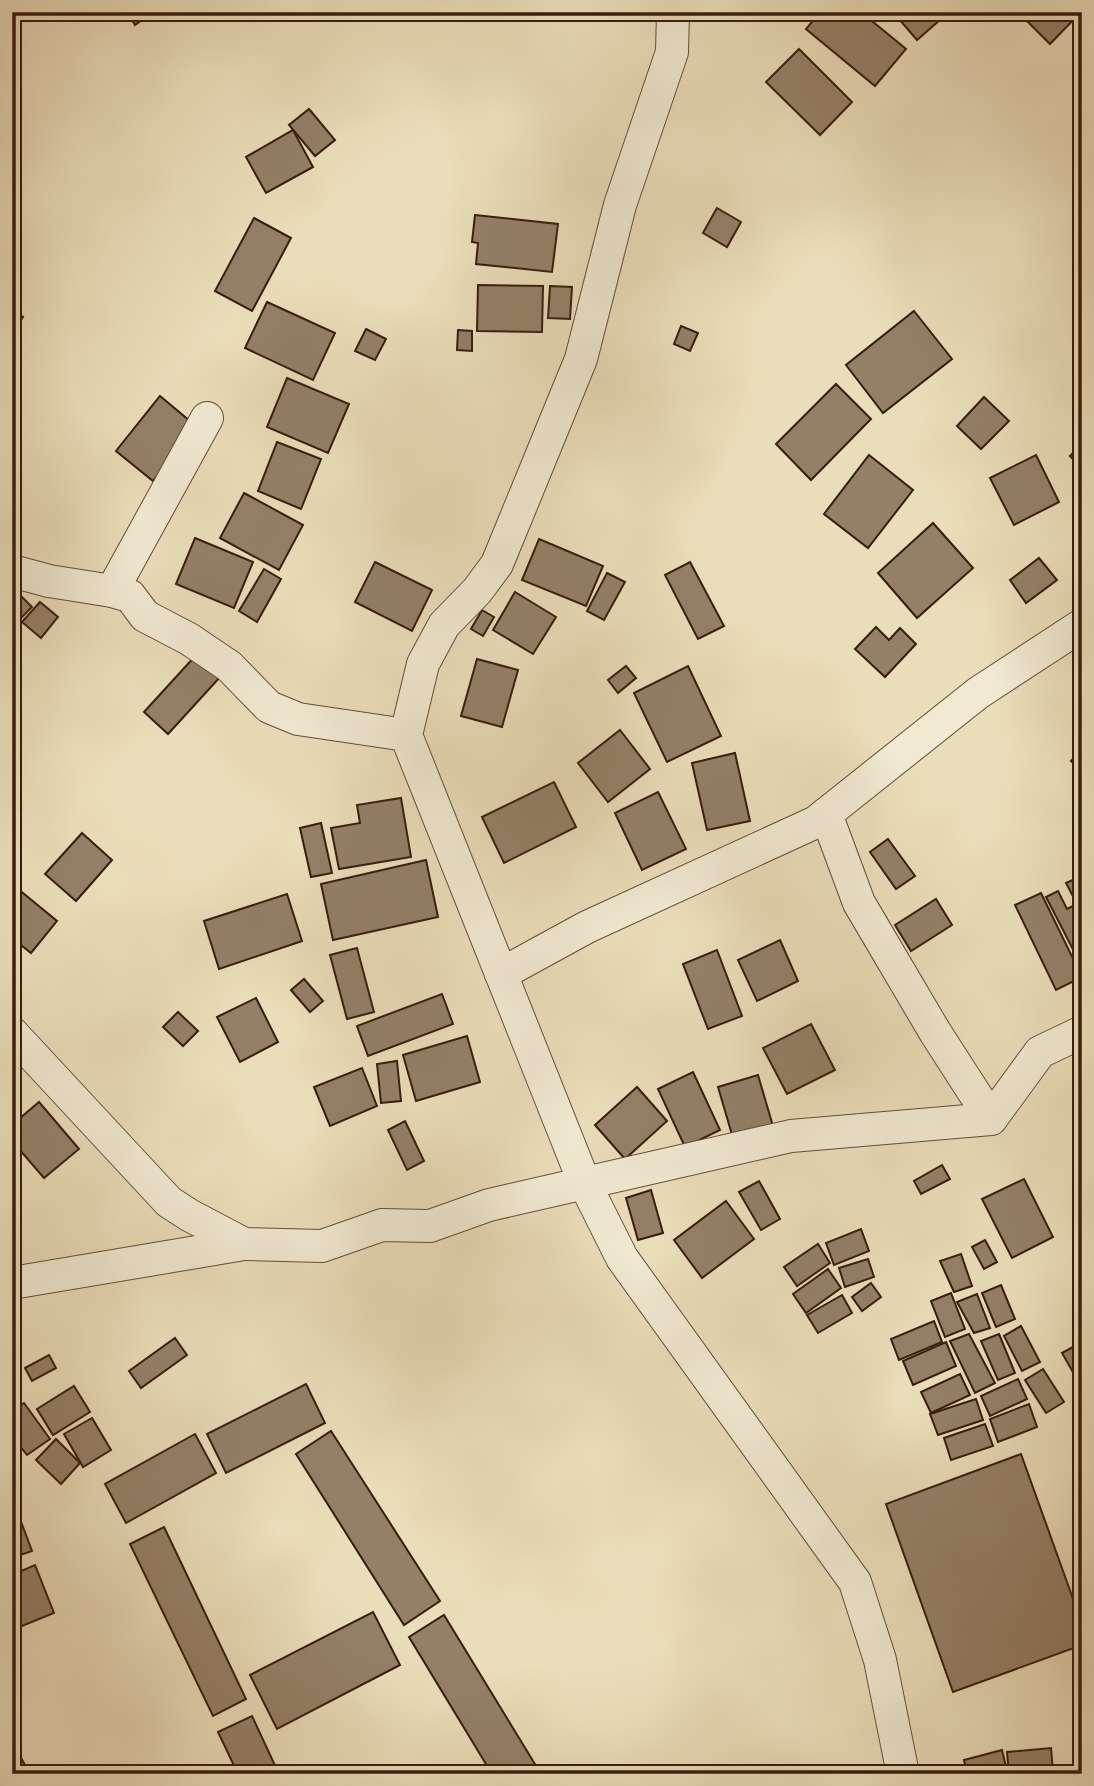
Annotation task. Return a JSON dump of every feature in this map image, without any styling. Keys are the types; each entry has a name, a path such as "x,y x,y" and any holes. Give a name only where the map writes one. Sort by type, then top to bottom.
{"street":[{"path":"673,12 672,52 620,205 581,359 497,564 477,591 444,625 423,664 406,735 584,1182 622,1258 855,1582 880,1660 902,1774"},
{"path":"112,591 207,418"},
{"path":"12,571 130,596 145,616 177,632 229,666 269,706 298,719 406,735"},
{"path":"501,974 587,927 816,822 978,693 1082,625"},
{"path":"826,814 859,903 935,1032 991,1119"},
{"path":"12,1283 244,1244 322,1246 382,1225 430,1226 489,1205 791,1136 991,1119 1040,1052 1082,1032"},
{"path":"12,1033 169,1202 189,1216 244,1244"}],"building":[{"path":"127,12 153,12 135,25"},
{"path":"820,12 861,12 906,49 875,86 806,29"},
{"path":"907,12 949,12 917,40 899,19"},
{"path":"1018,12 1081,12 1050,44"},
{"path":"799,49 852,102 820,135 766,82"},
{"path":"309,109 335,140 315,156 289,125"},
{"path":"293,130 313,167 266,193 246,157"},
{"path":"717,208 741,222 727,247 703,233"},
{"path":"475,215 558,224 552,272 476,264 478,243 472,242"},
{"path":"254,218 291,238 252,311 215,291"},
{"path":"478,285 543,286 542,332 477,331"},
{"path":"550,286 572,287 570,319 548,318"},
{"path":"267,302 335,333 313,380 245,348"},
{"path":"12,309 23,317 12,332"},
{"path":"914,311 952,359 883,413 846,365"},
{"path":"681,326 698,333 690,351 674,344"},
{"path":"366,329 386,339 375,360 355,351"},
{"path":"458,330 472,331 472,351 457,350"},
{"path":"287,378 349,404 328,453 267,427"},
{"path":"836,384 871,419 811,480 776,444"},
{"path":"160,396 197,427 153,481 116,451"},
{"path":"984,397 1009,421 981,449 957,426"},
{"path":"277,442 321,459 301,509 258,491"},
{"path":"1082,446 1082,468 1070,456"},
{"path":"869,455 913,490 868,548 824,514"},
{"path":"1036,455 1059,502 1014,525 990,478"},
{"path":"244,493 303,525 279,570 220,538"},
{"path":"933,523 973,568 917,618 878,573"},
{"path":"195,538 253,562 234,608 176,584"},
{"path":"539,539 603,566 586,606 522,580"},
{"path":"1039,558 1057,580 1026,603 1010,580"},
{"path":"375,562 432,590 412,631 355,602"},
{"path":"690,562 724,626 698,639 665,575"},
{"path":"264,569 281,579 257,622 239,611"},
{"path":"607,573 625,582 604,620 587,611"},
{"path":"12,587 32,607 12,627"},
{"path":"515,592 556,617 533,654 493,630"},
{"path":"40,602 58,617 41,638 22,622"},
{"path":"482,610 494,617 483,636 471,629"},
{"path":"876,627 889,640 900,628 916,644 885,677 855,649"},
{"path":"197,654 221,676 168,734 144,712"},
{"path":"477,659 518,670 502,727 461,716"},
{"path":"626,666 636,678 618,693 608,680"},
{"path":"688,666 721,736 667,762 634,693"},
{"path":"620,730 650,769 608,802 578,763"},
{"path":"1082,749 1082,771 1071,761"},
{"path":"735,753 750,821 707,830 692,763"},
{"path":"554,782 576,827 504,863 482,817"},
{"path":"658,792 686,849 642,870 615,813"},
{"path":"401,798 411,857 339,869 331,828 360,823 357,805"},
{"path":"12,805 21,810 12,825"},
{"path":"321,823 332,873 311,877 300,828"},
{"path":"82,833 112,860 76,901 45,874"},
{"path":"888,839 915,876 896,889 870,852"},
{"path":"426,860 438,917 333,940 321,884"},
{"path":"1079,877 1082,883 1082,967 1046,897 1058,891 1067,909 1077,904 1066,883"},
{"path":"12,884 57,921 31,953 12,938"},
{"path":"1041,893 1082,977 1056,990 1015,905"},
{"path":"287,894 302,941 219,969 204,921"},
{"path":"936,899 952,925 911,951 895,925"},
{"path":"780,940 798,981 757,1001 738,960"},
{"path":"357,948 374,1012 347,1019 330,955"},
{"path":"717,950 742,1016 708,1029 683,964"},
{"path":"304,979 323,1001 310,1012 291,990"},
{"path":"442,994 453,1024 368,1056 357,1026"},
{"path":"256,998 278,1042 240,1062 217,1017"},
{"path":"178,1012 198,1031 183,1046 163,1027"},
{"path":"811,1024 835,1070 787,1094 763,1048"},
{"path":"467,1036 480,1082 416,1101 403,1055"},
{"path":"397,1061 401,1101 381,1103 377,1064"},
{"path":"362,1068 377,1106 330,1126 314,1087"},
{"path":"693,1072 720,1130 685,1147 658,1089"},
{"path":"758,1075 773,1126 733,1138 718,1087"},
{"path":"637,1087 667,1121 625,1159 595,1125"},
{"path":"39,1102 79,1149 44,1178 12,1141 12,1125"},
{"path":"405,1121 424,1161 407,1170 388,1130"},
{"path":"942,1165 950,1179 921,1194 914,1181"},
{"path":"1024,1179 1053,1237 1012,1258 982,1199"},
{"path":"759,1181 780,1219 761,1230 739,1192"},
{"path":"651,1190 663,1233 638,1240 626,1198"},
{"path":"726,1201 754,1239 702,1278 674,1240"},
{"path":"861,1229 869,1251 834,1265 826,1243"},
{"path":"985,1240 997,1262 984,1269 972,1247"},
{"path":"818,1244 830,1263 797,1286 784,1267"},
{"path":"961,1254 972,1286 954,1292 940,1261"},
{"path":"868,1259 874,1277 845,1287 839,1268"},
{"path":"828,1269 841,1288 806,1313 793,1294"},
{"path":"871,1283 881,1297 862,1311 852,1297"},
{"path":"1001,1285 1015,1319 996,1327 982,1293"},
{"path":"951,1293 965,1329 945,1337 931,1301"},
{"path":"977,1294 990,1328 974,1333 957,1302"},
{"path":"842,1295 852,1313 818,1333 807,1315"},
{"path":"934,1321 942,1342 899,1360 891,1339"},
{"path":"1021,1326 1040,1362 1022,1371 1004,1336"},
{"path":"969,1334 995,1383 975,1393 950,1341"},
{"path":"999,1334 1015,1373 998,1380 981,1341"},
{"path":"175,1338 187,1355 141,1388 129,1371"},
{"path":"946,1342 956,1366 913,1385 903,1361"},
{"path":"1082,1342 1082,1388 1062,1353"},
{"path":"49,1355 56,1368 32,1381 25,1368"},
{"path":"1043,1369 1064,1402 1046,1413 1025,1380"},
{"path":"960,1374 970,1395 931,1413 921,1392"},
{"path":"1018,1379 1027,1399 990,1416 981,1396"},
{"path":"306,1384 325,1423 226,1473 207,1434"},
{"path":"74,1386 90,1412 53,1435 37,1409"},
{"path":"976,1399 983,1420 938,1435 930,1414"},
{"path":"24,1403 50,1439 27,1455 12,1436 12,1411"},
{"path":"1029,1404 1037,1427 998,1442 990,1419"},
{"path":"92,1418 111,1450 83,1467 64,1434"},
{"path":"985,1424 993,1446 951,1460 944,1438"},
{"path":"331,1431 440,1601 404,1625 296,1454"},
{"path":"195,1434 216,1473 126,1523 105,1484"},
{"path":"56,1439 80,1463 61,1484 36,1460"},
{"path":"1021,1454 1082,1624 1082,1645 953,1692 886,1504"},
{"path":"14,1503 32,1551 12,1558 12,1504"},
{"path":"164,1527 246,1699 213,1716 130,1544"},
{"path":"35,1565 54,1613 12,1630 12,1575"},
{"path":"373,1612 400,1665 277,1729 250,1675"},
{"path":"444,1615 541,1774 492,1774 409,1637"},
{"path":"252,1716 279,1774 238,1774 218,1732"},
{"path":"1051,1748 1053,1772 1009,1774 1007,1752"},
{"path":"1002,1750 1007,1771 996,1774 967,1774 964,1760"},
{"path":"20,1756 30,1774 12,1774 12,1760"},
{"path":"463,1766 467,1774 446,1774"}]}
